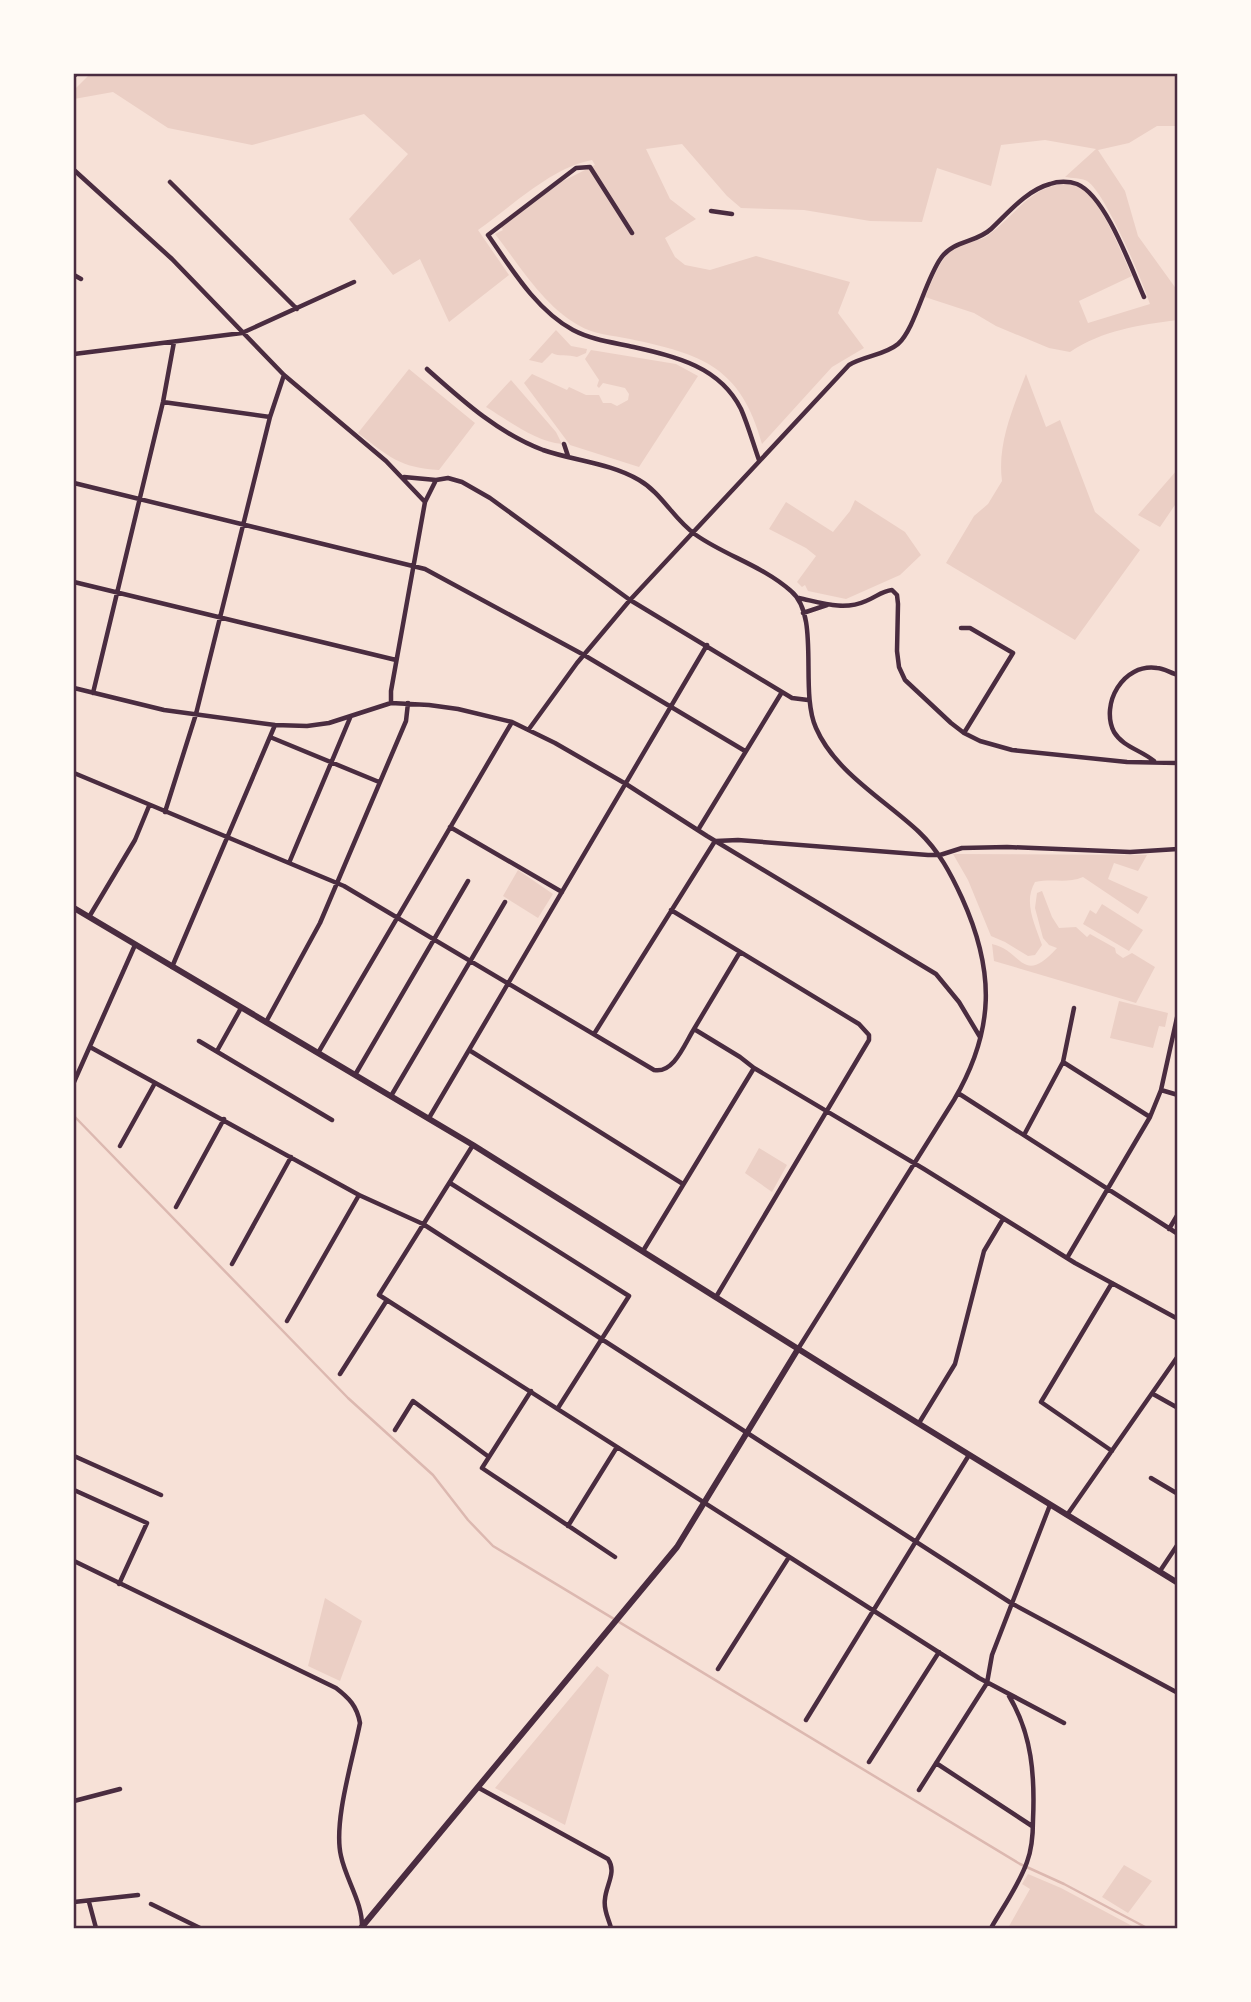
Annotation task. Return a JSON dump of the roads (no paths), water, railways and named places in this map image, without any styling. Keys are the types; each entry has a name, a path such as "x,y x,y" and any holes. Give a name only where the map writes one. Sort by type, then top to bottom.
{"street":[{"path":"632,233 590,167 576,169 488,234 510,267 554,317 573,330 595,339 674,356 703,368 724,386 740,408 760,460"},
{"path":"74,170 172,259 284,375 403,477 425,502"},
{"path":"170,182 297,309"},
{"path":"529,729 584,655 630,600 849,365 898,343 907,332 934,270 949,248 987,232 1018,203 1048,184 1074,182 1097,201 1144,297"},
{"path":"711,211 733,214"},
{"path":"74,275 81,279"},
{"path":"74,354 242,332 354,282"},
{"path":"93,693 119,593 174,342"},
{"path":"427,369 489,421 516,439 618,470 640,481 659,495 692,533 771,575 799,598 828,605 853,605 892,590 897,595 897,651 899,667 905,680 964,733 980,741 1012,750 1127,762 1178,763"},
{"path":"165,812 195,714 270,417 284,375"},
{"path":"163,402 270,417"},
{"path":"564,444 569,457"},
{"path":"403,477 436,480 448,478 462,482 490,498 630,600 792,698 808,700"},
{"path":"391,703 396,660 425,502 436,480"},
{"path":"74,482 425,569 584,655 745,751"},
{"path":"74,582 396,660"},
{"path":"362,1928 677,1547 969,1072 987,1005 984,965 969,913 940,855 921,833 833,755 816,727 808,700 807,627 799,598"},
{"path":"803,613 828,605"},
{"path":"961,628 970,628 1013,653 964,733"},
{"path":"429,1118 707,645"},
{"path":"1154,761 1144,752 1125,745 1115,734 1109,718 1111,699 1121,683 1135,671 1156,667 1178,675"},
{"path":"74,688 164,710 275,724 307,726 350,718 391,703 458,709 512,722 626,784 936,974 958,1002 980,1038"},
{"path":"698,830 782,692"},
{"path":"266,1022 320,923 406,722 408,703"},
{"path":"289,863 350,718"},
{"path":"317,1053 512,722"},
{"path":"172,967 275,724"},
{"path":"270,737 379,782"},
{"path":"74,774 337,883 660,1072 670,1066 740,952"},
{"path":"89,917 135,840 149,806"},
{"path":"450,827 562,892"},
{"path":"715,841 738,840 940,855 962,848 1130,852 1178,849"},
{"path":"594,1034 715,841"},
{"path":"355,1075 468,881"},
{"path":"391,1096 505,902"},
{"path":"74,908 429,1118 1178,1583"},
{"path":"671,911 859,1024 869,1035 869,1040 716,1297"},
{"path":"74,1082 135,946"},
{"path":"217,1051 241,1008"},
{"path":"1024,1135 1063,1062 1074,1008"},
{"path":"1067,1258 1150,1117 1161,1090 1177,1013"},
{"path":"694,1028 754,1068 1067,1258 1178,1319"},
{"path":"199,1041 332,1121"},
{"path":"90,1047 359,1195 423,1224 1012,1603 1178,1693"},
{"path":"469,1050 683,1184"},
{"path":"1063,1062 1150,1117"},
{"path":"643,1251 754,1068"},
{"path":"120,1146 155,1083"},
{"path":"1161,1090 1178,1094"},
{"path":"958,1093 1178,1234"},
{"path":"176,1207 224,1119"},
{"path":"473,1145 379,1295 987,1683 1063,1723"},
{"path":"232,1264 291,1157"},
{"path":"449,1183 629,1296 558,1408"},
{"path":"288,1321 359,1195"},
{"path":"1169,1229 1178,1214"},
{"path":"919,1424 955,1364 984,1251 1003,1219"},
{"path":"1112,1283 1041,1402 1112,1451"},
{"path":"340,1374 387,1300"},
{"path":"1067,1515 1178,1356"},
{"path":"531,1391 482,1468 615,1557"},
{"path":"1153,1394 1178,1408"},
{"path":"394,1430 413,1401 489,1457"},
{"path":"568,1525 617,1447"},
{"path":"806,1720 969,1455"},
{"path":"74,1456 161,1495"},
{"path":"1151,1478 1178,1494"},
{"path":"74,1490 147,1523 118,1584"},
{"path":"919,1790 987,1683 992,1655 1050,1505"},
{"path":"1160,1572 1178,1544"},
{"path":"718,1669 789,1557"},
{"path":"74,1562 335,1688 349,1698 358,1712 360,1723 338,1833 341,1856 362,1916 362,1928"},
{"path":"869,1762 939,1652"},
{"path":"991,1928 1028,1861 1033,1826 1034,1787 1031,1757 1024,1728 1009,1695"},
{"path":"936,1763 1033,1826"},
{"path":"479,1788 608,1858 612,1864 612,1874 605,1909 611,1928"},
{"path":"74,1801 120,1789"},
{"path":"74,1902 138,1895"},
{"path":"89,1902 96,1928"},
{"path":"151,1904 200,1928"}],"waterway":[{"path":"74,1116 348,1398 433,1475 468,1520 493,1546 1020,1864 1147,1928"}]}
